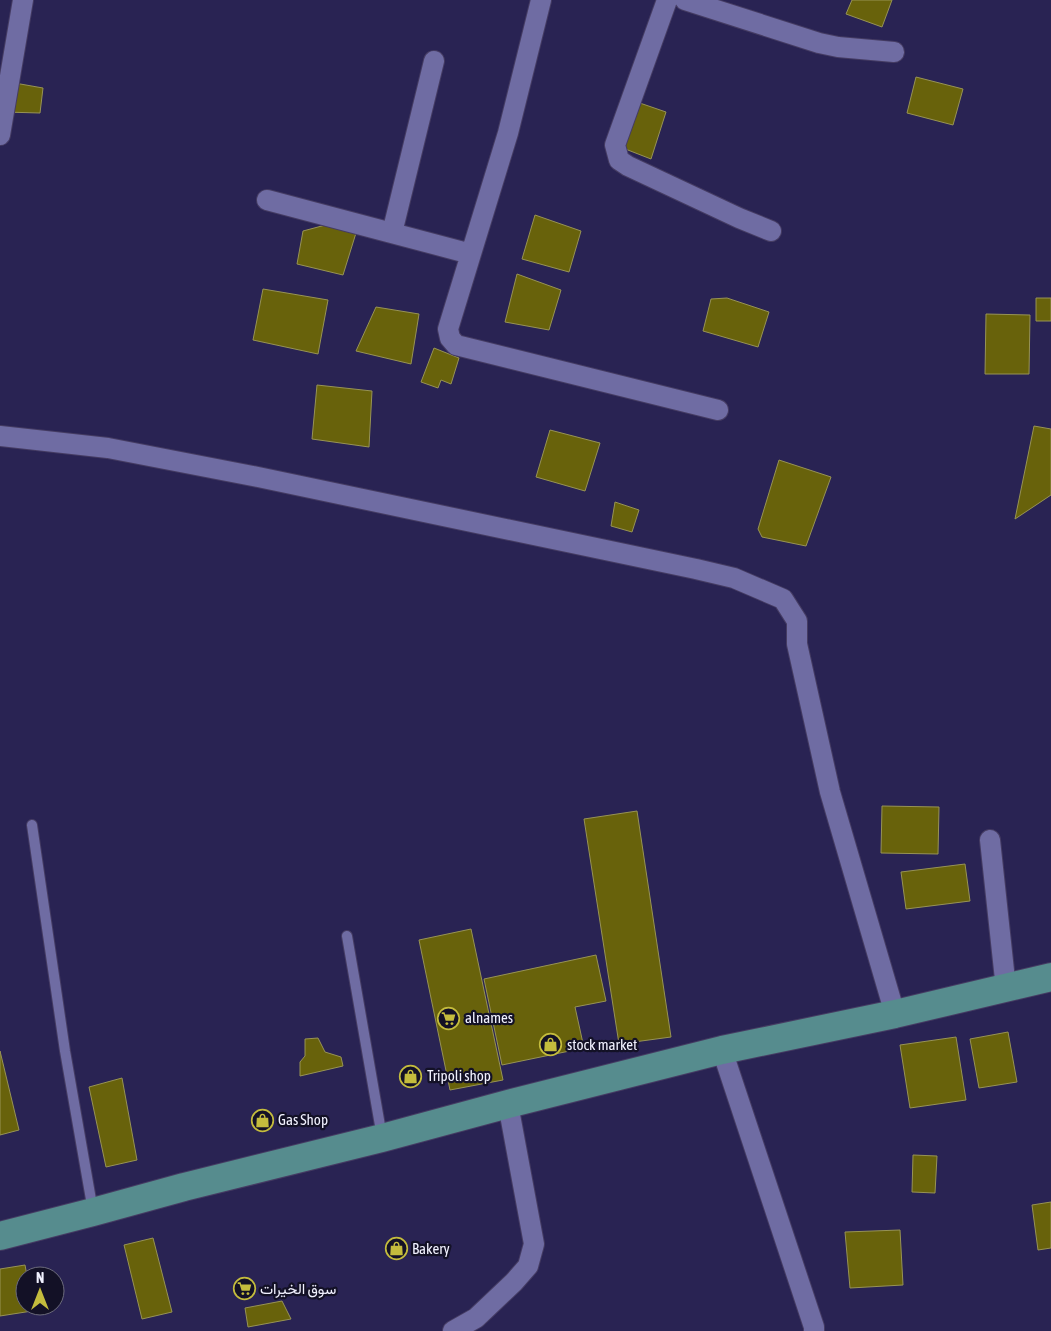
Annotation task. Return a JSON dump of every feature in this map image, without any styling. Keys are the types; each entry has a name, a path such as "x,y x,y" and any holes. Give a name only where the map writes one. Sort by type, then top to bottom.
{"main road":[{"path":"0,1236 184,1187 722,1050 895,1014 1051,977"}],"street":[{"path":"0,135 23,0"},
{"path":"541,0 508,133 448,329 450,338 456,344 718,410"},
{"path":"667,0 615,145 619,160 645,174 771,231"},
{"path":"685,0 819,43 838,47 894,52"},
{"path":"392,233 434,61"},
{"path":"267,200 471,254"},
{"path":"0,436 108,448 278,481 696,569 734,578 783,599 796,620 796,644 830,792 895,1014"},
{"path":"990,840 1006,989"},
{"path":"722,1050 814,1331"},
{"path":"453,1331 476,1318 514,1282 528,1266 534,1244 508,1104"}],"lane":[{"path":"32,826 65,1051 93,1212"},
{"path":"347,936 382,1138"}],"building":[{"path":"852,0 892,0 882,27 846,14"},
{"path":"916,77 963,89 953,125 907,113"},
{"path":"9,82 43,88 40,113 4,112"},
{"path":"631,100 666,112 651,159 615,145"},
{"path":"535,215 581,231 569,272 522,259"},
{"path":"333,223 356,233 343,275 297,264 303,231"},
{"path":"517,274 561,290 549,330 505,322"},
{"path":"263,289 328,300 318,354 253,340"},
{"path":"727,298 769,312 758,347 703,331 711,299"},
{"path":"1036,298 1051,298 1051,321 1036,321"},
{"path":"376,307 419,314 411,364 356,351"},
{"path":"986,314 1030,315 1029,374 985,374"},
{"path":"434,348 459,358 451,384 441,380 438,388 421,382"},
{"path":"317,385 372,391 369,447 312,439"},
{"path":"1034,426 1051,429 1051,495 1015,519"},
{"path":"550,430 600,443 585,491 536,477"},
{"path":"779,460 831,477 806,546 762,537 758,529"},
{"path":"615,502 639,510 632,532 611,526"},
{"path":"882,806 939,807 938,854 881,853"},
{"path":"637,811 671,1037 619,1044 584,819"},
{"path":"965,864 970,901 906,909 901,872"},
{"path":"471,929 503,1080 450,1090 419,940"},
{"path":"596,955 606,1001 575,1007 584,1048 502,1065 484,979"},
{"path":"1008,1032 1017,1082 979,1088 970,1039"},
{"path":"956,1037 966,1100 910,1108 900,1045"},
{"path":"318,1038 325,1052 341,1057 343,1066 300,1076 300,1062 305,1056 305,1039"},
{"path":"0,1051 19,1130 0,1135"},
{"path":"122,1078 137,1160 106,1167 89,1087"},
{"path":"913,1155 937,1156 935,1193 912,1192"},
{"path":"1051,1202 1051,1248 1038,1250 1032,1205"},
{"path":"900,1230 903,1285 850,1288 845,1232"},
{"path":"153,1238 172,1312 142,1319 124,1245"},
{"path":"15,1267 15,1314 0,1316 0,1269"},
{"path":"282,1301 291,1319 248,1327 245,1308"}],"place":[{"name":"alnames","path":"449,1018"},
{"name":"stock market","path":"551,1045"},
{"name":"Tripoli shop","path":"411,1076"},
{"name":"Gas Shop","path":"262,1120"},
{"name":"Bakery","path":"396,1249"},
{"name":"سوق الخيرات","path":"244,1289"}]}
